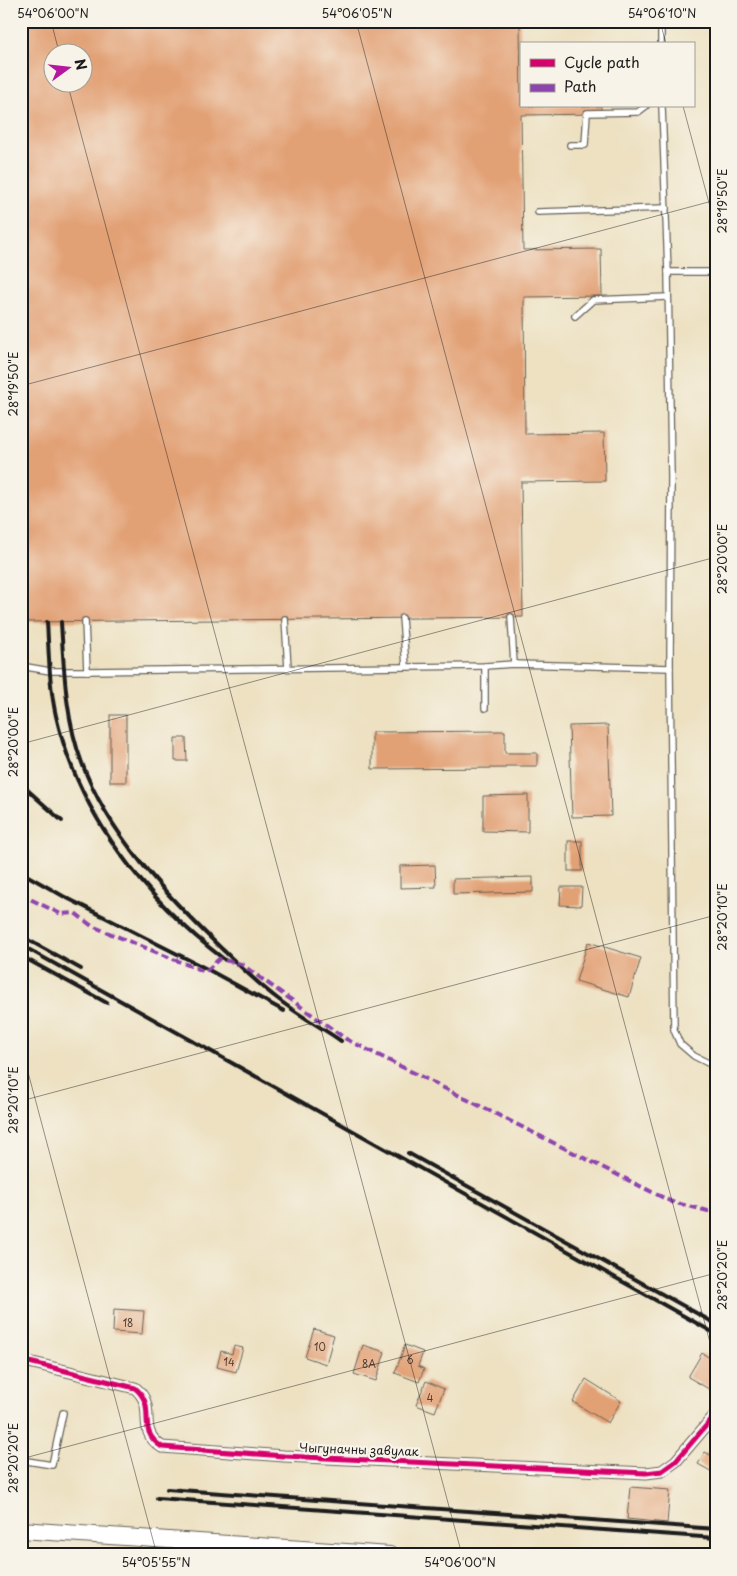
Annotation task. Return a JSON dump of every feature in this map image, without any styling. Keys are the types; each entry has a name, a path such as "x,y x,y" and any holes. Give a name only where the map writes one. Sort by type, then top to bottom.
{"street":[{"name":"Чыгуначны завулак","path":"21,1360 135,1388 142,1394 146,1403 148,1430 153,1441 162,1447 284,1456 646,1473 662,1471 676,1461 716,1414"},
{"path":"21,1530 390,1555"}],"lane":[{"path":"661,21 661,42"},
{"path":"570,146 585,145 587,114 638,112 643,108"},
{"path":"662,108 668,272 672,477 670,668 674,1030 680,1044 694,1056 716,1067"},
{"path":"538,212 666,208"},
{"path":"668,272 716,272"},
{"path":"575,316 594,300 668,298"},
{"path":"511,617 514,664"},
{"path":"402,618 406,666"},
{"path":"284,619 288,668"},
{"path":"85,621 87,672"},
{"path":"21,666 50,671 87,672 514,664 670,668"},
{"path":"485,666 485,708"},
{"path":"21,1460 52,1465 63,1413"}],"building":[{"path":"21,21 520,21 520,108 601,108 601,114 521,115 523,250 601,249 602,296 524,297 525,434 604,433 605,481 521,482 523,617 21,622"},
{"path":"110,715 126,715 126,782 110,782"},
{"path":"608,725 611,816 572,817 569,726"},
{"path":"505,731 505,753 537,753 537,766 372,769 372,732"},
{"path":"175,738 186,738 187,761 175,761"},
{"path":"528,795 528,832 483,831 483,796"},
{"path":"568,841 582,841 582,871 568,871"},
{"path":"435,865 436,887 400,888 400,866"},
{"path":"533,877 533,892 453,894 453,879"},
{"path":"561,887 582,887 581,906 560,905"},
{"path":"588,942 641,958 629,997 576,981"},
{"path":"114,1309 144,1311 142,1334 113,1332"},
{"path":"314,1329 334,1335 326,1364 305,1357"},
{"path":"363,1345 385,1352 376,1381 354,1374"},
{"path":"405,1345 423,1352 418,1366 424,1369 419,1382 395,1373"},
{"path":"234,1346 243,1348 236,1372 217,1367 221,1351 232,1354"},
{"path":"702,1353 716,1362 716,1393 688,1377"},
{"path":"586,1379 621,1401 608,1423 573,1402"},
{"path":"426,1381 444,1389 435,1412 416,1405"},
{"path":"705,1452 716,1458 716,1474 698,1464"},
{"path":"630,1487 670,1490 667,1523 627,1519"}],"railway":[{"path":"47,622 51,681 56,716 67,752 81,787 98,821 142,882 168,910 225,960"},
{"path":"61,622 66,693 76,746 93,789 123,839 181,908 249,975 301,1016 341,1041"},
{"path":"21,784 62,821"},
{"path":"21,872 63,896 207,969 284,1011"},
{"path":"21,936 81,969"},
{"path":"21,945 716,1334"},
{"path":"21,956 107,1003"},
{"path":"408,1153 716,1324"},
{"path":"167,1489 716,1529"},
{"path":"157,1498 716,1538"}],"marked path":[{"path":"21,893 61,914 75,913 92,926 205,972 219,959 241,964 346,1039 672,1202 708,1211 716,1210"}],"cycle path":[{"path":"21,1360 135,1388 145,1403 149,1433 162,1447 284,1456 646,1473 662,1471 676,1461 716,1414"}]}
